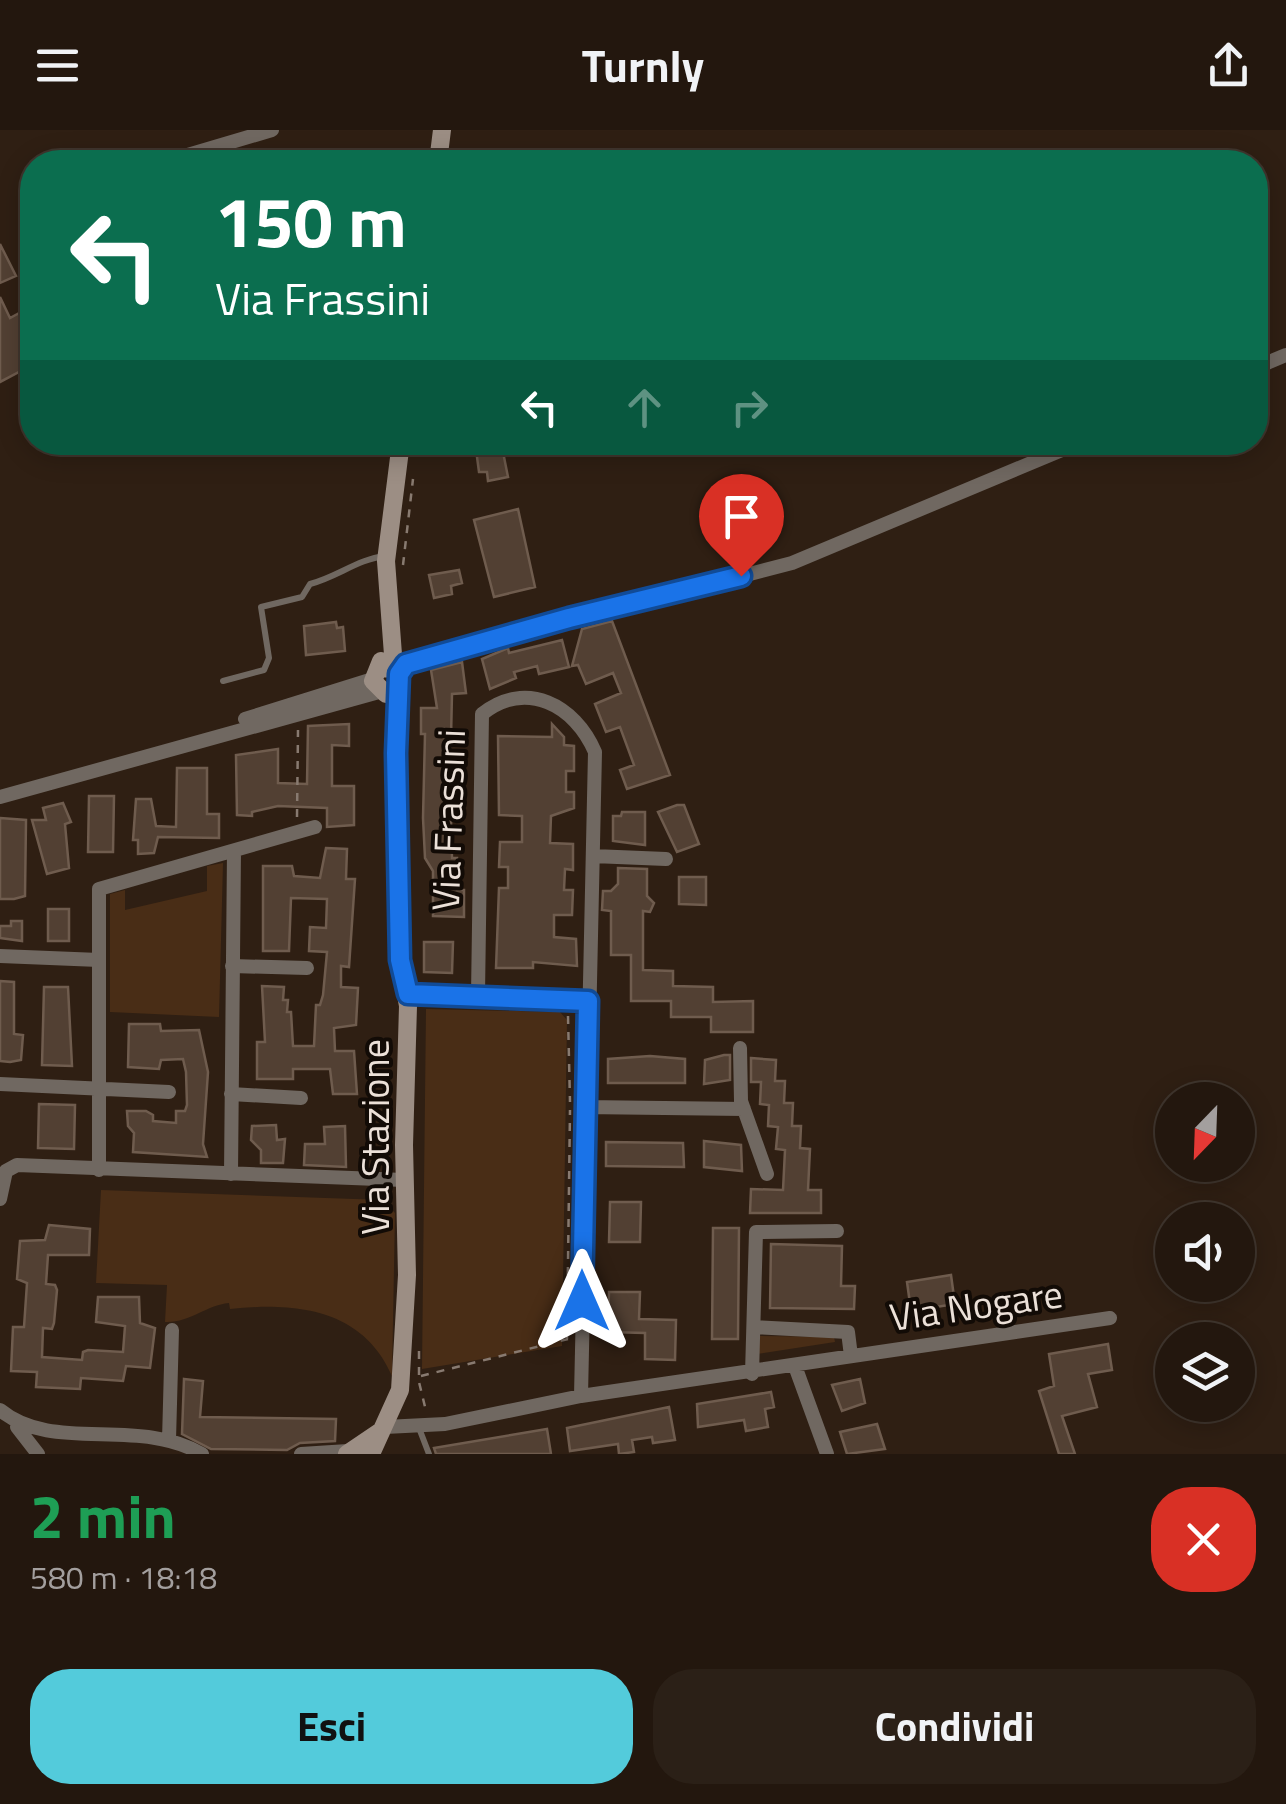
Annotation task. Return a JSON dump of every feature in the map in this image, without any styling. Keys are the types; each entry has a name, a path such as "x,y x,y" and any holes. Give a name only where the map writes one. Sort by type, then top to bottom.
{"street":[{"path":"204,150 272,130"},
{"path":"387,680 400,455"},
{"path":"0,797 206,738 230,724 387,680 406,664 569,618 792,563 1050,455"},
{"name":"Via Stazione","path":"385,1428 396,1405 402,1376 407,1275 404,1180 408,994 400,960 396,725 387,680"},
{"name":"Via Frassini","path":"478,996 478,730 482,714 491,706 530,695 543,697 588,734 595,752 584,1107 581,1396"},
{"path":"99,1170 100,889 316,827"},
{"path":"231,1174 234,850"},
{"path":"594,856 666,859"},
{"path":"0,956 99,960"},
{"path":"232,966 307,968"},
{"path":"408,994 588,1001"},
{"path":"740,1048 744,1109 766,1174"},
{"path":"0,1084 169,1092"},
{"path":"232,1094 301,1098"},
{"path":"584,1107 744,1109"},
{"path":"0,1198 6,1170 16,1165 404,1180"},
{"path":"752,1374 756,1232 837,1231"},
{"name":"Via Nogare","path":"385,1428 423,1427 521,1412 581,1396 752,1374 1110,1318"},
{"name":"Via Nogare","path":"754,1327 848,1332 851,1356"},
{"path":"169,1440 172,1330"},
{"path":"795,1366 827,1454"},
{"path":"0,1410 38,1454"},
{"path":"16,1426 70,1438 95,1434 180,1441 202,1454"},
{"path":"301,1454 359,1452 385,1428"}],"lane":[{"path":"223,681 264,670 269,658 261,607 302,598 310,584 336,578 366,558 395,559"},
{"path":"423,1427 428,1454"}],"path":[{"path":"395,559 415,462"},
{"path":"298,718 298,832"},
{"path":"423,1427 419,1379 567,1338 571,1036 570,1018 564,1011"}],"shaded area":[{"path":"223,863 219,1017 110,1012 110,894 125,890 125,910 207,891 207,866"},
{"path":"426,1009 560,1012 567,1020 562,1346 422,1369"},
{"path":"101,1190 383,1200 395,1213 392,1376 364,1336 325,1315 279,1307 230,1309 229,1303 165,1322 167,1285 96,1283"},
{"path":"758,1336 834,1337 835,1342 757,1354"}],"building":[{"path":"0,244 16,276 0,283"},
{"path":"0,297 10,318 20,313 20,371 0,382"},
{"path":"477,455 504,455 508,477 488,481 487,472 479,472"},
{"path":"518,509 535,587 494,597 474,520"},
{"path":"459,570 462,583 451,586 452,594 434,598 429,575"},
{"path":"612,621 670,775 627,789 620,770 634,765 620,727 606,732 595,704 621,693 613,673 586,684 578,665 572,666 582,629"},
{"path":"336,622 337,628 343,627 345,651 306,655 304,626"},
{"path":"562,640 569,667 539,674 537,666 514,672 516,678 490,689 482,659 508,648 509,653"},
{"path":"462,662 466,693 452,694 450,781 452,858 457,858 457,890 464,890 464,917 433,916 433,871 425,858 425,734 421,734 421,708 437,708 431,670"},
{"path":"349,724 349,746 332,745 332,786 354,786 354,825 327,827 327,808 278,806 252,812 252,816 237,815 236,755 278,749 278,783 307,784 308,726"},
{"path":"552,724 564,737 564,745 574,746 574,771 566,771 566,792 574,792 574,808 551,816 550,843 573,844 573,870 565,869 564,890 573,890 572,915 554,915 554,937 576,939 577,966 533,962 533,968 496,968 499,888 508,888 508,867 499,867 500,842 522,842 522,816 499,815 498,736 552,737"},
{"path":"177,768 207,768 207,814 219,814 219,838 158,837 154,853 138,854 138,840 133,840 136,799 151,799 156,826 176,827"},
{"path":"89,796 114,796 113,852 88,852"},
{"path":"63,803 71,822 65,824 69,868 47,874 32,820 46,820 43,808"},
{"path":"684,805 699,844 677,852 658,812"},
{"path":"622,812 645,812 645,845 613,841 613,816 621,816"},
{"path":"0,818 26,820 25,896 14,899 0,899"},
{"path":"326,848 347,849 346,879 355,879 349,967 341,966 341,987 358,988 356,1025 334,1028 335,1051 354,1051 357,1094 333,1094 330,1069 293,1069 293,1079 257,1079 257,1042 265,1042 262,986 284,987 283,1000 288,1000 287,1012 291,1012 293,1046 314,1046 316,1005 320,1005 323,995 327,952 309,951 310,927 326,928 327,899 291,898 289,951 263,951 263,866 292,866 294,876 320,878"},
{"path":"618,868 647,869 647,896 654,903 650,912 643,911 643,970 673,971 673,986 713,987 713,1002 753,1001 753,1032 711,1032 711,1017 671,1017 671,1001 631,1001 631,955 611,955 611,911 602,910 603,891 611,891 618,884"},
{"path":"679,877 706,877 706,905 679,904"},
{"path":"48,909 69,909 69,941 48,941"},
{"path":"11,921 22,921 22,941 0,938 0,926 11,926"},
{"path":"424,942 453,942 452,973 424,972"},
{"path":"0,981 14,982 14,1034 23,1035 21,1060 0,1061"},
{"path":"44,987 68,987 72,1066 42,1065"},
{"path":"129,1024 160,1024 161,1031 199,1030 208,1072 203,1144 207,1157 133,1152 134,1133 128,1126 127,1111 146,1111 153,1115 153,1121 176,1123 176,1111 185,1111 187,1105 186,1072 183,1059 161,1060 159,1069 128,1067"},
{"path":"730,1055 730,1080 704,1084 705,1060"},
{"path":"751,1058 776,1060 775,1081 785,1081 784,1103 793,1103 792,1126 801,1126 800,1148 810,1149 808,1190 821,1190 821,1213 750,1213 751,1189 783,1190 785,1150 776,1149 778,1127 768,1126 769,1105 760,1104 761,1082 751,1082"},
{"path":"608,1059 685,1059 685,1083 608,1083"},
{"path":"39,1104 75,1105 74,1149 38,1148"},
{"path":"276,1125 277,1140 285,1139 283,1163 261,1163 261,1150 251,1140 252,1126"},
{"path":"345,1126 346,1167 304,1165 305,1144 325,1144 324,1127"},
{"path":"704,1141 741,1145 742,1171 704,1167"},
{"path":"606,1142 683,1143 684,1167 606,1166"},
{"path":"610,1202 641,1202 640,1242 609,1242"},
{"path":"49,1225 90,1229 89,1255 48,1255 46,1284 55,1285 57,1290 52,1329 43,1328 42,1357 82,1360 83,1352 88,1350 123,1352 125,1326 96,1322 98,1297 139,1297 140,1323 155,1328 150,1368 126,1366 123,1381 81,1378 80,1389 36,1387 37,1372 11,1371 13,1327 24,1327 27,1283 17,1279 20,1241 45,1240"},
{"path":"713,1228 739,1228 738,1339 712,1339"},
{"path":"771,1244 842,1246 841,1286 855,1286 854,1309 770,1308"},
{"path":"951,1275 955,1304 911,1311 907,1282"},
{"path":"609,1292 640,1292 639,1319 676,1320 675,1360 645,1359 645,1333 608,1332"},
{"path":"1108,1344 1112,1370 1088,1374 1097,1407 1062,1416 1075,1454 1059,1454 1039,1391 1054,1386 1049,1354"},
{"path":"184,1379 203,1381 200,1417 336,1419 335,1441 300,1443 287,1450 211,1449 182,1434"},
{"path":"860,1379 865,1403 842,1411 832,1385"},
{"path":"771,1392 774,1407 765,1409 768,1427 746,1431 744,1420 698,1427 697,1404"},
{"path":"669,1407 675,1440 632,1440 634,1452 619,1454 618,1444 570,1451 567,1428"},
{"path":"877,1424 885,1449 847,1454 840,1432"},
{"path":"547,1429 551,1454 436,1454 434,1448"}],"route":[{"path":"582,1301 588,1001 408,994 400,960 396,753 399,674 406,664 569,618 741,576"}]}
